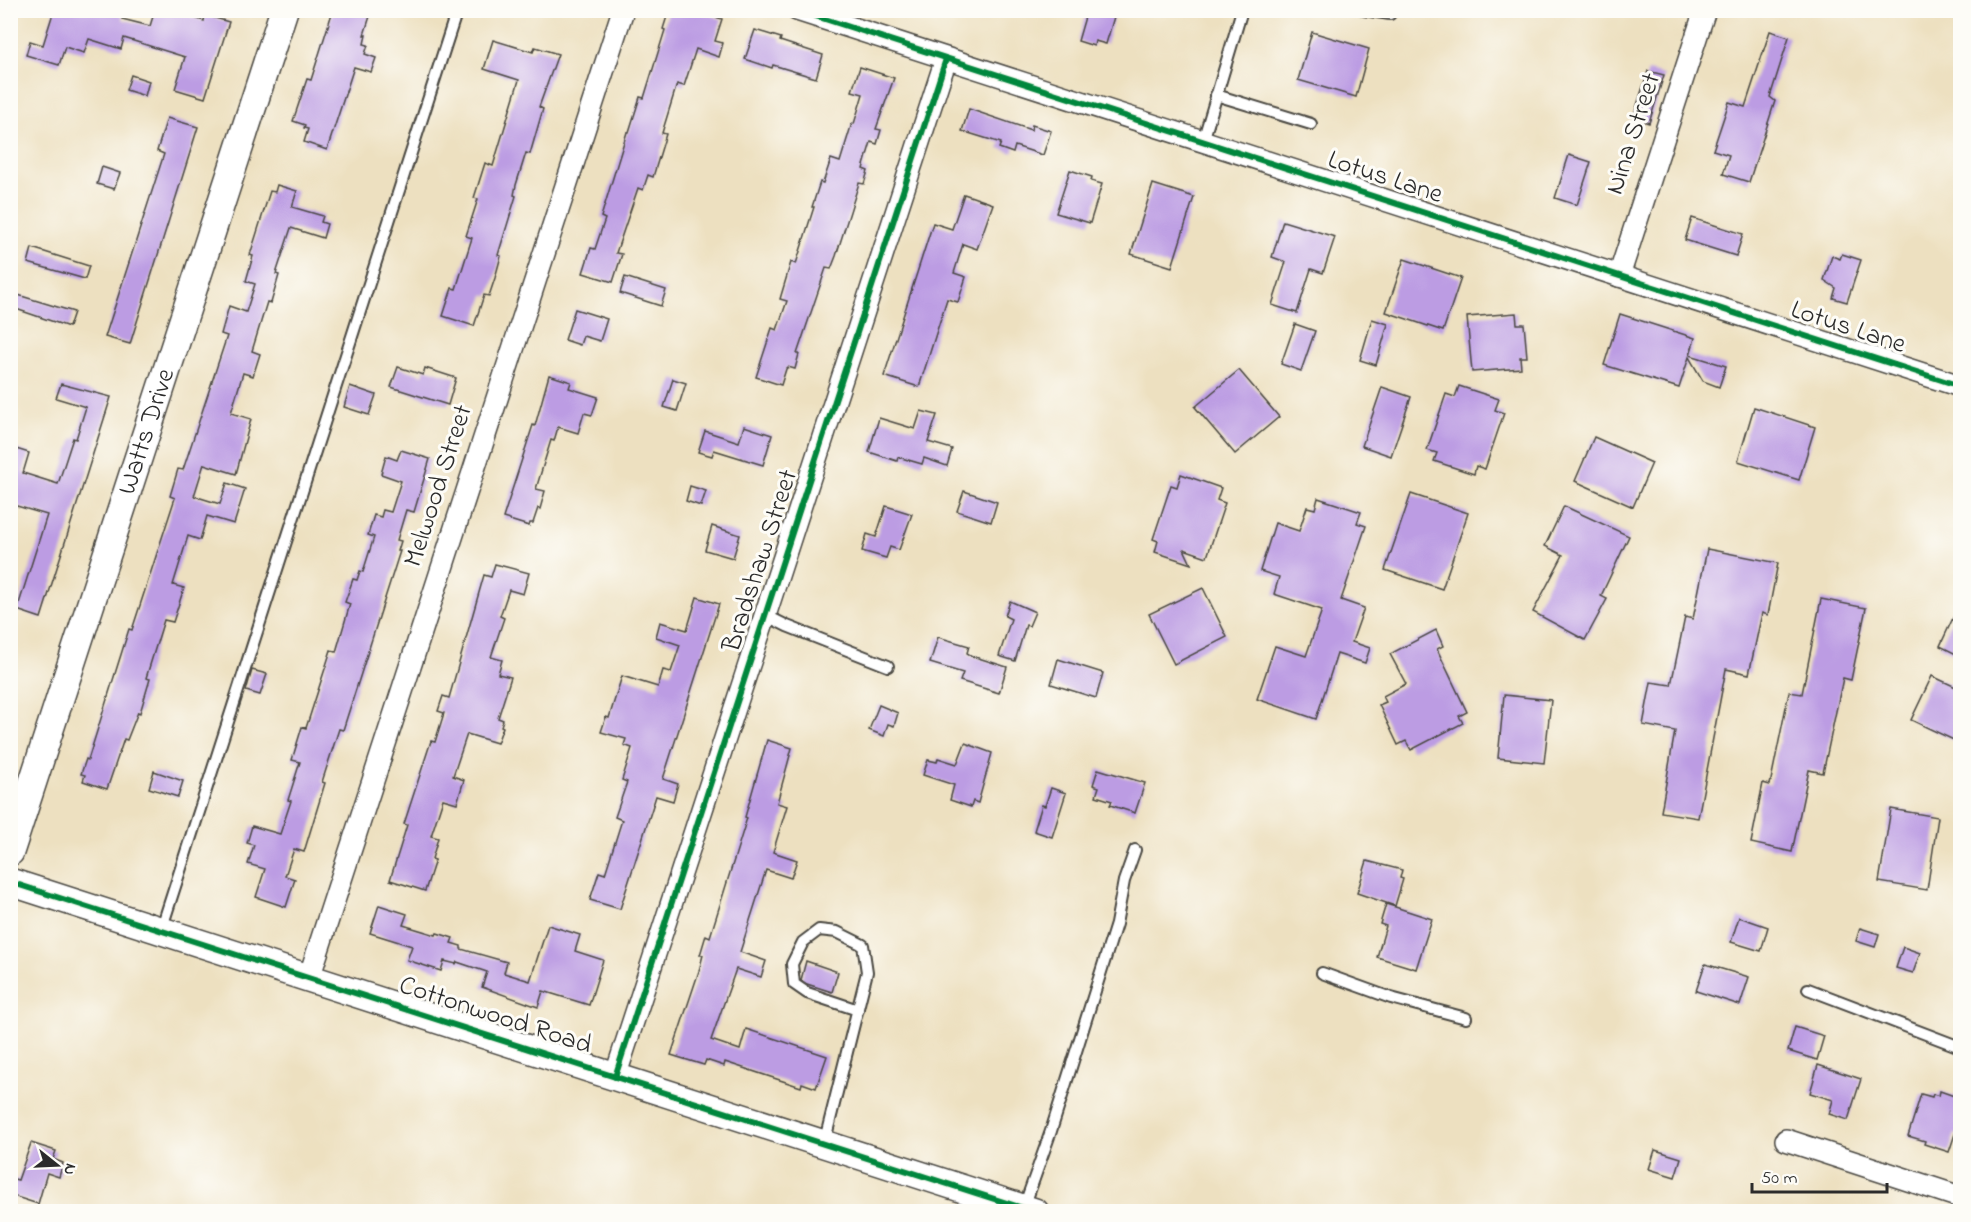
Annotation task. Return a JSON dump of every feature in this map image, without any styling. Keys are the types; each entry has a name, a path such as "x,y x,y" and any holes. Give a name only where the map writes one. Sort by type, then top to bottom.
{"street":[{"name":"Watts Drive","path":"10,852 284,10"},
{"name":"Melwood Street","path":"309,978 623,10"},
{"name":"Lotus Lane","path":"797,10 1960,386"},
{"name":"Nina Street","path":"1618,276 1705,10"},
{"name":"Bradshaw Street","path":"615,1077 946,59"},
{"name":"Cottonwood Road","path":"10,882 1030,1210"},
{"path":"1786,1140 1960,1197"}],"lane":[{"path":"160,930 457,10"},
{"path":"1203,141 1242,10"},
{"path":"1364,10 1390,14"},
{"path":"1216,95 1311,124"},
{"path":"765,615 888,666"},
{"path":"1030,1210 1051,1131 1116,924 1124,881 1135,850"},
{"path":"824,1144 858,1010 867,972 863,945 837,932 819,930 803,942 792,964 794,984 807,993 858,1010"},
{"path":"1322,974 1391,998 1466,1017"},
{"path":"1808,989 1960,1047"}],"building":[{"path":"54,10 106,10 123,16 122,19 150,26 155,10 170,10 204,21 205,15 229,22 205,98 175,89 185,57 124,38 121,49 89,39 84,53 65,47 59,65 26,55 30,41 43,45"},
{"path":"333,10 372,10 364,35 366,35 364,44 368,45 365,54 376,58 371,72 354,67 327,150 304,142 308,129 304,128 305,125 293,121 307,79 311,80"},
{"path":"669,10 694,10 722,19 715,41 723,43 719,57 696,49 684,86 677,84 662,133 666,134 653,177 648,175 643,190 638,188 616,253 622,254 613,282 583,273 591,248 595,249 605,219 601,217 627,132 629,132 640,97 644,98"},
{"path":"1087,10 1116,10 1106,44 1095,41 1094,46 1078,41"},
{"path":"755,30 823,55 816,78 745,59"},
{"path":"1770,31 1789,37 1770,97 1775,101 1749,182 1723,174 1729,155 1713,150 1729,102 1745,107"},
{"path":"1312,32 1369,49 1356,97 1298,80"},
{"path":"493,40 533,52 535,47 558,54 539,107 543,109 530,154 526,153 516,185 514,195 516,196 498,255 501,256 495,278 489,296 484,295 474,326 443,316 452,288 456,289 472,238 466,236 478,199 474,198 485,163 493,166 519,80 484,69"},
{"path":"860,67 894,78 876,129 881,130 877,144 871,142 863,169 868,171 864,184 859,183 831,269 826,268 797,354 799,354 795,369 788,367 786,369 781,385 756,377 772,328 777,330 787,301 780,299 791,262 796,264 820,182 823,183 831,159 840,162 852,123 854,124 863,94 852,91"},
{"path":"1648,71 1664,75 1649,123 1633,118"},
{"path":"131,75 149,81 145,96 126,90"},
{"path":"969,109 1031,130 1032,125 1051,131 1043,155 1015,146 1013,153 999,148 1001,143 962,131"},
{"path":"167,118 198,127 130,344 105,337 164,154 157,151"},
{"path":"1569,155 1591,162 1577,205 1555,198"},
{"path":"102,167 120,173 114,189 97,184"},
{"path":"1070,170 1092,177 1091,181 1102,184 1090,223 1056,213"},
{"path":"1153,184 1194,197 1172,267 1131,254"},
{"path":"277,185 297,191 292,207 323,216 321,222 327,224 323,238 291,228 276,274 279,275 271,303 267,302 252,351 260,354 253,376 243,373 231,413 251,419 236,474 204,464 194,496 220,504 227,483 245,489 234,524 207,516 200,540 188,536 173,585 184,588 173,622 164,620 146,678 150,679 140,713 138,712 127,740 124,739 107,789 83,781 85,775 81,774 86,759 88,760 129,629 132,630 175,498 170,496 178,469 183,470 227,336 221,334 229,306 246,312 255,284 246,281 253,256 250,255 270,191 275,192"},
{"path":"964,194 993,204 977,249 963,244 954,273 966,277 958,302 947,299 919,387 884,376 933,223 952,229"},
{"path":"1692,218 1743,234 1736,256 1685,240"},
{"path":"1283,221 1335,237 1323,273 1311,269 1297,313 1272,305 1286,262 1272,257"},
{"path":"32,248 89,266 85,279 28,263"},
{"path":"1842,254 1861,260 1847,302 1833,298 1836,288 1824,280 1832,256 1840,259"},
{"path":"1404,259 1461,278 1443,331 1386,312"},
{"path":"625,277 666,290 661,306 620,293"},
{"path":"18,295 74,312 69,327 13,308"},
{"path":"575,309 607,319 600,341 583,336 580,345 565,340"},
{"path":"1516,313 1517,324 1524,324 1527,357 1520,357 1521,368 1472,372 1467,317"},
{"path":"1620,314 1695,338 1690,355 1726,366 1719,387 1703,381 1689,357 1679,388 1604,365"},
{"path":"1372,319 1388,324 1376,365 1360,360"},
{"path":"1295,324 1315,331 1301,371 1281,364"},
{"path":"398,367 423,375 425,368 456,378 448,405 391,387"},
{"path":"1239,370 1279,417 1235,454 1195,407"},
{"path":"549,375 571,382 569,388 598,397 592,415 584,413 578,433 558,427 554,441 551,440 536,489 545,491 540,509 538,508 533,523 529,526 503,518 533,425 535,426"},
{"path":"673,379 686,383 677,411 664,407"},
{"path":"61,384 111,397 41,618 17,610 47,515 10,504 10,447 29,453 23,473 58,484 86,407 56,398"},
{"path":"350,386 376,395 369,415 344,407"},
{"path":"1459,386 1499,399 1495,410 1504,413 1485,469 1476,466 1474,474 1434,461 1437,453 1427,450 1446,394 1455,397"},
{"path":"1382,387 1411,397 1391,456 1362,446"},
{"path":"1754,407 1815,427 1799,480 1738,461"},
{"path":"921,411 937,415 928,442 952,449 947,466 924,458 922,464 898,457 897,461 869,452 879,418 915,429"},
{"path":"744,426 772,435 763,465 714,450 712,456 698,452 705,431 739,442"},
{"path":"1594,437 1652,463 1633,507 1575,481"},
{"path":"401,450 430,459 414,512 406,510 397,540 401,541 398,551 400,551 343,730 339,729 322,782 325,783 304,852 294,849 285,876 295,879 286,907 256,897 265,869 248,864 254,845 247,843 252,826 280,834 300,762 292,760 302,727 306,728 331,650 336,652 350,604 345,602 353,579 357,580 360,571 363,572 374,537 368,535 374,515 381,517 383,510 391,512 401,481 381,474 386,456 397,460"},
{"path":"1181,474 1221,488 1217,500 1225,503 1207,557 1184,549 1191,564 1155,552 1158,541 1153,539 1171,485 1177,487"},
{"path":"690,486 706,491 701,506 686,501"},
{"path":"964,491 997,502 991,522 957,511"},
{"path":"1411,494 1468,513 1442,589 1385,570"},
{"path":"1318,498 1361,512 1357,523 1366,526 1341,600 1364,608 1352,642 1370,648 1365,663 1337,654 1316,719 1257,699 1275,646 1306,656 1322,610 1274,594 1279,577 1260,571 1275,523 1299,531 1307,507 1315,509"},
{"path":"886,506 912,514 899,550 890,547 886,558 862,551 867,534 876,537"},
{"path":"1564,506 1629,536 1601,596 1607,599 1585,640 1533,612 1563,555 1545,546"},
{"path":"712,526 740,535 733,558 705,550"},
{"path":"1707,549 1778,563 1768,615 1762,613 1749,674 1726,669 1698,818 1661,812 1675,731 1643,725 1651,682 1671,685 1685,617 1693,619"},
{"path":"495,564 529,573 523,594 509,590 500,616 504,618 491,657 502,660 498,674 511,677 498,718 503,720 501,726 503,727 497,743 467,734 453,776 464,780 457,803 443,799 431,836 438,838 432,859 435,860 425,891 390,880 407,825 404,824 431,741 435,742 444,713 438,711 443,696 449,698 484,575 491,577"},
{"path":"1203,588 1227,637 1174,664 1149,614"},
{"path":"697,597 719,604 663,779 678,784 673,801 656,796 620,909 590,900 599,872 605,874 622,820 615,817 627,782 622,780 632,748 624,745 626,739 601,732 606,717 609,718 622,676 658,687 663,670 671,672 680,645 656,637 660,622 687,630"},
{"path":"1821,599 1866,608 1851,680 1843,678 1823,773 1809,770 1792,852 1751,843 1763,783 1770,785 1789,692 1802,694"},
{"path":"1010,601 1035,612 1029,626 1026,625 1015,661 999,656 1011,619 1005,616"},
{"path":"1960,603 1960,656 1940,646"},
{"path":"1436,630 1443,646 1437,649 1467,712 1459,716 1463,723 1411,750 1406,741 1398,745 1379,705 1386,702 1383,696 1406,684 1390,654"},
{"path":"938,637 969,646 967,653 972,656 1007,667 999,693 960,681 963,673 930,663"},
{"path":"1058,659 1103,673 1096,698 1051,684"},
{"path":"252,670 267,674 260,695 246,691"},
{"path":"1932,676 1960,689 1960,743 1911,720"},
{"path":"1504,695 1551,700 1544,763 1498,758"},
{"path":"879,705 898,713 894,726 888,724 884,736 869,730"},
{"path":"767,740 792,748 777,803 787,806 773,852 797,860 791,878 766,870 740,952 766,961 761,977 736,969 711,1040 740,1050 746,1029 827,1056 816,1088 802,1083 801,1087 725,1062 724,1066 706,1060 704,1065 671,1055 699,971 703,955 700,955 706,935 710,937 747,818 745,817"},
{"path":"965,743 992,753 978,803 973,801 971,807 950,800 954,785 923,775 928,760 937,762 938,758 957,764"},
{"path":"1098,769 1145,783 1135,813 1110,805 1112,801 1096,796 1099,787 1093,785"},
{"path":"154,771 183,781 178,797 149,788"},
{"path":"1051,788 1066,793 1052,837 1034,831 1042,805 1045,806"},
{"path":"1891,809 1938,817 1927,890 1879,882"},
{"path":"1367,861 1402,870 1400,878 1403,879 1395,906 1357,893"},
{"path":"1386,904 1432,919 1416,969 1377,957 1386,926 1380,924"},
{"path":"379,905 407,914 403,925 453,938 451,943 461,946 461,949 507,962 504,973 530,981 548,925 580,935 575,951 603,960 589,1005 543,991 538,1007 482,987 487,972 457,962 456,964 444,961 441,971 407,960 412,946 370,933"},
{"path":"1739,917 1768,927 1761,951 1731,942"},
{"path":"1860,928 1879,934 1875,947 1856,941"},
{"path":"1903,947 1920,953 1913,973 1896,968"},
{"path":"806,961 838,972 832,992 801,980"},
{"path":"1705,964 1749,977 1740,1005 1696,991"},
{"path":"1795,1027 1824,1036 1817,1060 1788,1051"},
{"path":"1818,1065 1861,1079 1848,1120 1829,1114 1833,1100 1810,1093"},
{"path":"1940,1091 1960,1098 1960,1135 1955,1134 1949,1152 1908,1136 1921,1094 1939,1096"},
{"path":"31,1143 56,1151 53,1159 63,1163 59,1177 47,1173 38,1204 10,1195 10,1178 18,1180"},
{"path":"1655,1150 1681,1158 1675,1177 1649,1169"}],"cycle path":[{"path":"797,10 1960,386"},
{"path":"615,1077 946,59"},
{"path":"10,882 1035,1212"}]}
